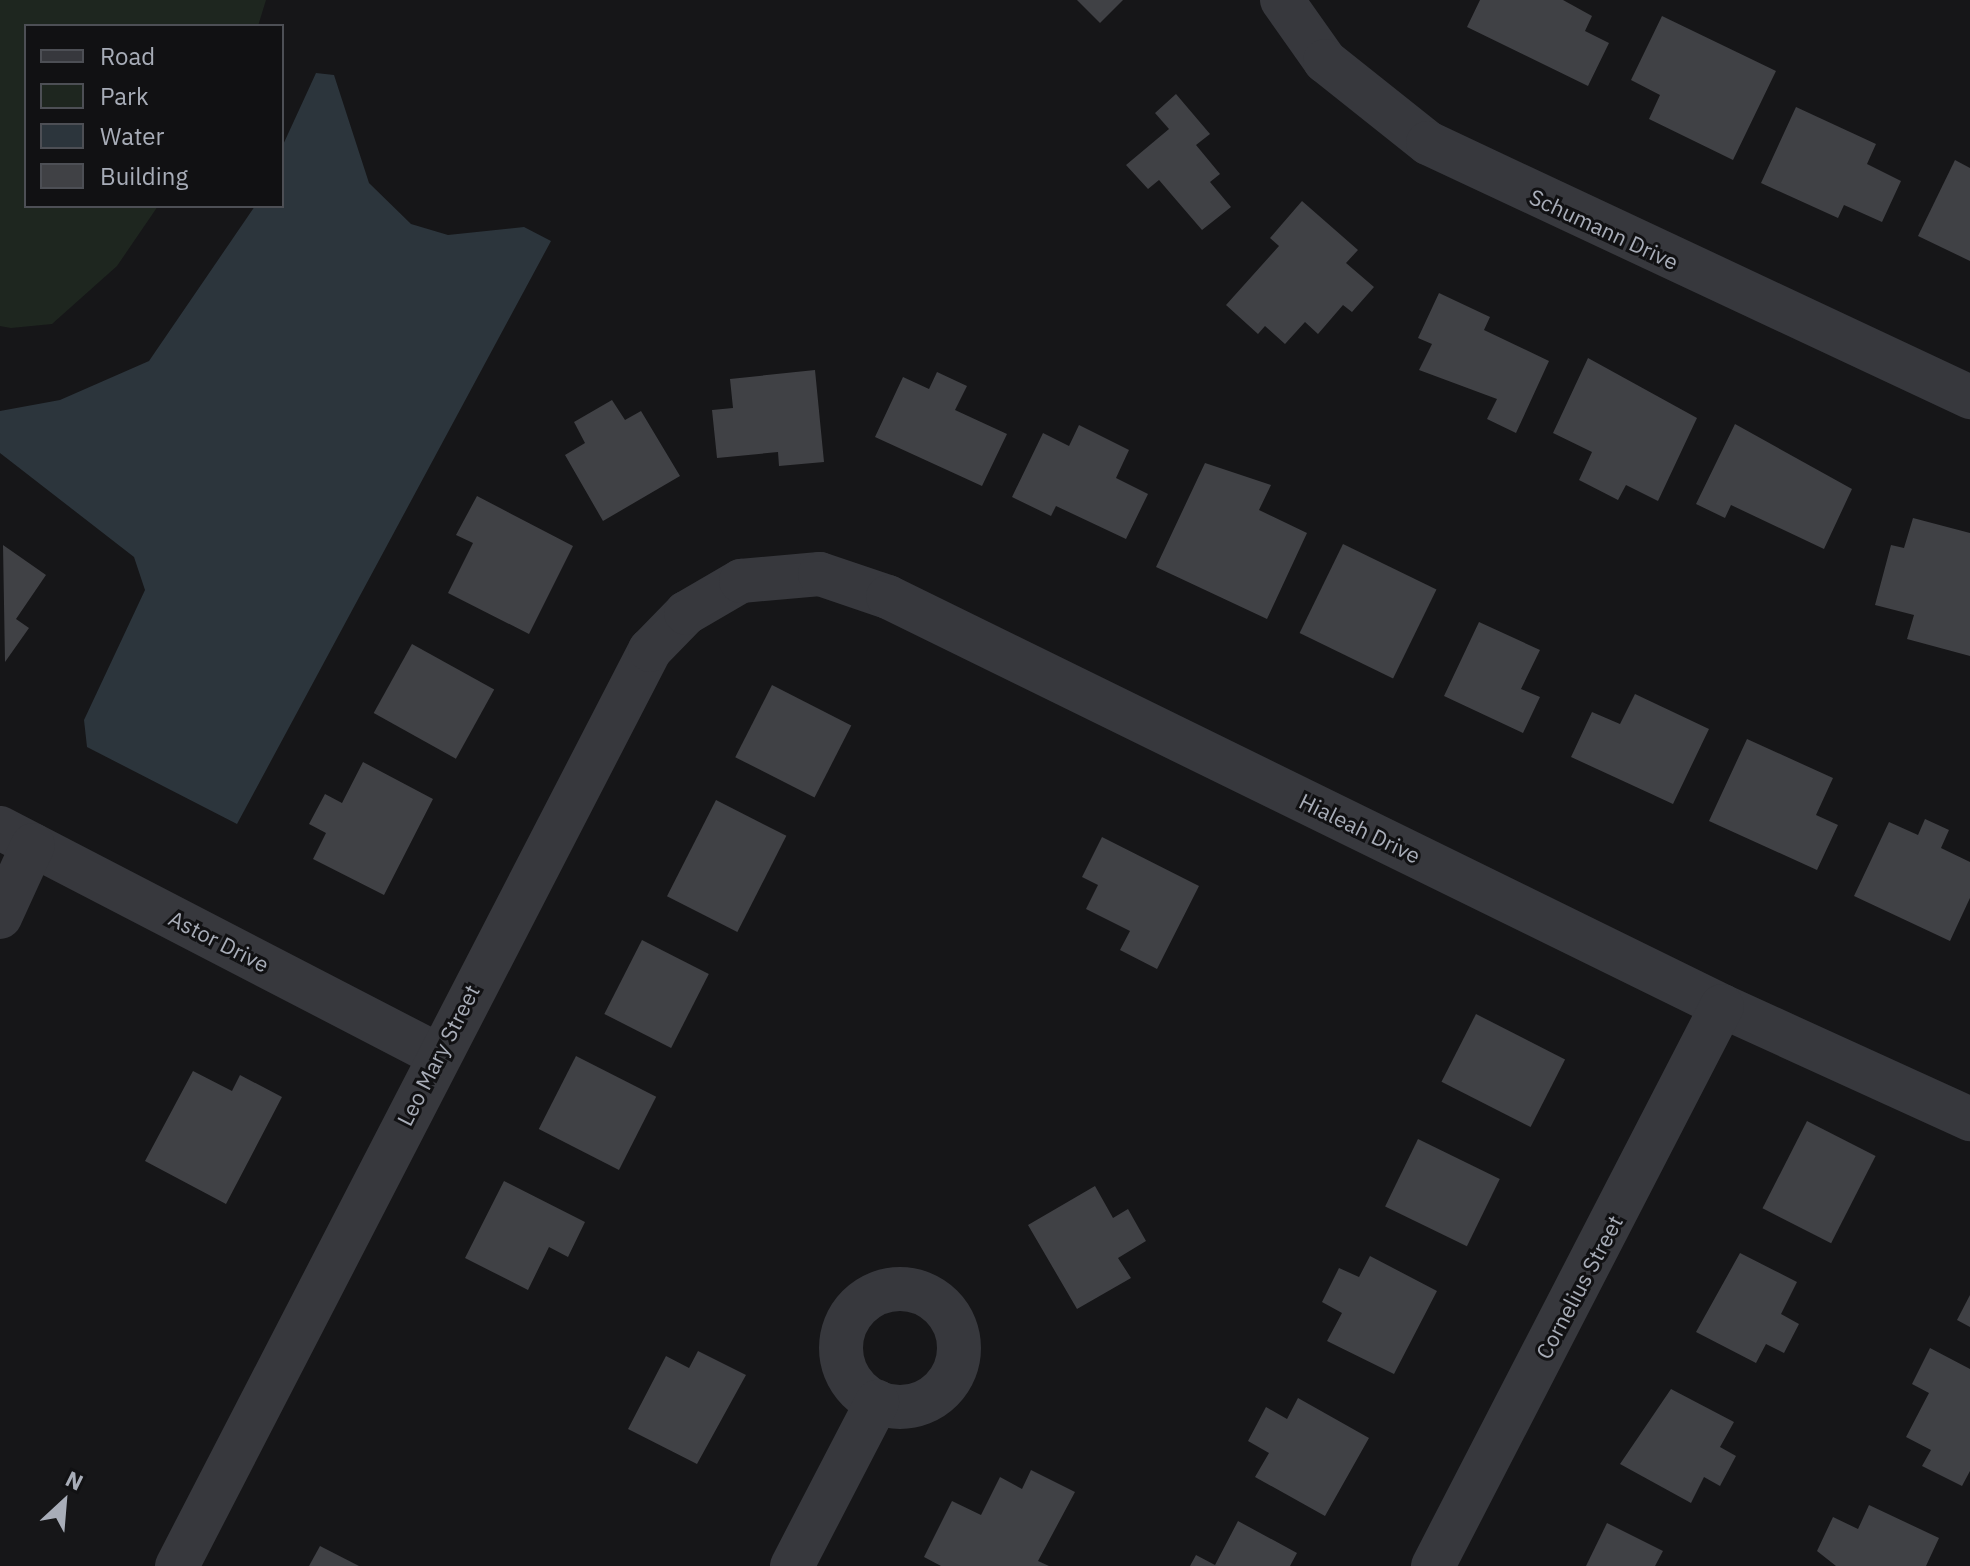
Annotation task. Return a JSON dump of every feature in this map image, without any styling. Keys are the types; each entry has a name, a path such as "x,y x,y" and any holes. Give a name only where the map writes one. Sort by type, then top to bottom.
{"street":[{"name":"Schumann Drive","path":"1282,0 1325,61 1428,143 1970,397"},
{"name":"Hialeah Drive","path":"741,581 820,574 888,597 1722,1006 1970,1119"},
{"name":"Leo Mary Street","path":"177,1566 438,1055 650,650 686,613 741,581"},
{"name":"Astor Drive","path":"17,836 438,1055"},
{"path":"0,917 17,836"},
{"name":"Cornelius Street","path":"1433,1566 1722,1006"},
{"path":"792,1566 877,1402"}],"green space":[{"path":"0,0 266,0 259,24 24,24 24,208 157,208 117,266 52,324 11,328 0,326"}],"water":[{"path":"316,73 334,75 369,183 411,224 448,235 524,227 551,241 237,824 87,747 84,720 145,590 134,557 0,453 0,411 60,400 149,361 254,208 284,208 284,143"}],"building":[{"path":"1077,0 1123,0 1100,23"},
{"path":"1480,0 1563,0 1592,16 1585,31 1609,43 1588,86 1467,27"},
{"path":"1662,16 1776,71 1733,160 1649,119 1660,95 1631,80"},
{"path":"1176,94 1210,134 1196,145 1220,174 1210,182 1231,207 1202,230 1159,180 1148,189 1126,165 1169,129 1155,113"},
{"path":"1796,107 1876,144 1867,164 1901,181 1882,222 1844,205 1838,218 1761,183"},
{"path":"1955,160 1970,168 1970,261 1918,236"},
{"path":"1302,201 1358,250 1346,263 1374,287 1352,312 1343,305 1318,334 1305,322 1285,344 1265,326 1258,334 1226,305 1279,246 1270,238"},
{"path":"1439,293 1490,317 1484,330 1549,361 1516,433 1487,419 1497,399 1419,370 1432,344 1418,338"},
{"path":"1588,358 1697,418 1658,501 1626,485 1618,500 1579,480 1592,452 1553,433"},
{"path":"815,370 824,462 779,466 778,452 717,458 712,410 733,408 730,379"},
{"path":"937,372 967,386 955,410 1007,434 982,486 875,437 903,377 929,389"},
{"path":"612,400 625,420 641,411 680,476 603,521 565,455 585,443 574,422"},
{"path":"1735,424 1852,489 1824,549 1731,505 1725,518 1696,504"},
{"path":"1079,425 1129,450 1116,478 1148,494 1126,539 1056,506 1051,516 1012,497 1043,433 1069,446"},
{"path":"1205,463 1271,485 1259,510 1307,533 1267,619 1156,567"},
{"path":"477,496 573,546 529,634 448,593 473,543 456,535"},
{"path":"1913,518 1970,533 1970,656 1907,639 1914,615 1875,605 1891,545 1904,548"},
{"path":"1343,544 1436,590 1393,679 1300,633"},
{"path":"3,545 46,575 16,619 29,628 5,662"},
{"path":"1479,622 1540,650 1521,689 1540,697 1523,733 1444,696"},
{"path":"412,644 494,690 456,759 374,713"},
{"path":"772,685 851,725 815,798 735,757"},
{"path":"1635,694 1709,729 1673,804 1571,757 1592,712 1620,724"},
{"path":"1747,739 1833,778 1816,815 1838,825 1817,870 1709,821"},
{"path":"363,762 433,799 384,895 313,859 326,833 309,824 325,794 342,803"},
{"path":"716,800 786,836 737,932 667,896"},
{"path":"1925,819 1949,830 1941,848 1970,862 1970,898 1950,941 1854,896 1889,822 1918,835"},
{"path":"1102,837 1199,886 1157,969 1120,950 1130,931 1086,909 1098,885 1082,877"},
{"path":"642,940 709,974 671,1048 604,1014"},
{"path":"1476,1014 1565,1059 1531,1127 1441,1082"},
{"path":"576,1056 656,1097 619,1170 539,1129"},
{"path":"193,1071 232,1091 240,1075 282,1097 226,1204 145,1161"},
{"path":"1807,1121 1876,1156 1831,1243 1763,1208"},
{"path":"1418,1139 1500,1179 1467,1246 1385,1206"},
{"path":"504,1181 585,1222 568,1257 549,1247 528,1290 465,1258"},
{"path":"1095,1186 1113,1218 1128,1209 1146,1241 1118,1258 1131,1278 1077,1309 1028,1225"},
{"path":"1740,1253 1797,1282 1781,1314 1799,1324 1784,1353 1766,1344 1756,1363 1696,1332"},
{"path":"1370,1256 1437,1291 1394,1374 1327,1341 1342,1313 1322,1302 1339,1268 1359,1277"},
{"path":"1970,1295 1970,1327 1957,1320"},
{"path":"1930,1348 1970,1369 1970,1471 1962,1486 1922,1466 1931,1450 1906,1437 1929,1393 1912,1384"},
{"path":"698,1351 746,1375 697,1464 628,1429 666,1356 689,1368"},
{"path":"1671,1389 1734,1422 1720,1447 1736,1456 1720,1486 1704,1477 1691,1503 1620,1464"},
{"path":"1298,1398 1369,1438 1325,1516 1255,1477 1269,1453 1248,1441 1266,1407 1287,1419"},
{"path":"1031,1470 1075,1492 1038,1561 1049,1566 941,1566 924,1557 952,1501 981,1515 1000,1477 1022,1489"},
{"path":"1869,1505 1939,1538 1926,1566 1836,1566 1817,1551 1833,1517 1858,1529"},
{"path":"1238,1521 1297,1553 1290,1566 1190,1566 1196,1555 1215,1565"},
{"path":"1607,1523 1663,1551 1655,1566 1586,1566"},
{"path":"320,1546 359,1566 309,1566"}]}
